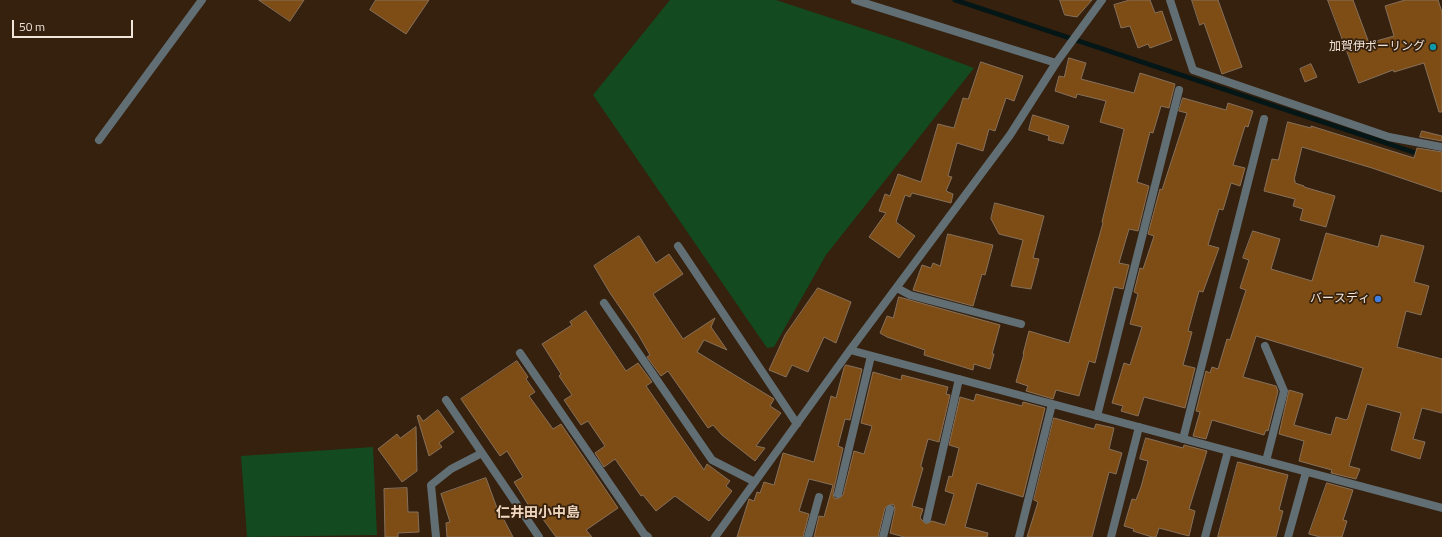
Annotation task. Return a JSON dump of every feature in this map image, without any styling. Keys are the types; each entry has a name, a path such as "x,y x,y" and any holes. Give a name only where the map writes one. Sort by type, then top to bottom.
{"street":[{"path":"99,140 202,0"},
{"path":"855,0 1056,64"},
{"path":"715,537 850,350 1010,135 1056,64 1102,0"},
{"path":"1170,0 1193,70 1389,137 1442,147"},
{"path":"1097,416 1179,90"},
{"path":"1183,439 1264,119"},
{"path":"678,246 797,424"},
{"path":"897,288 910,295 1021,324"},
{"path":"604,303 712,460 755,482"},
{"path":"1265,346 1284,391 1266,461"},
{"path":"850,350 1442,508"},
{"path":"520,353 644,534 648,537"},
{"path":"838,494 871,356"},
{"path":"927,519 959,379"},
{"path":"446,400 539,537"},
{"path":"1019,537 1052,404"},
{"path":"1111,537 1140,427"},
{"path":"1205,537 1228,451"},
{"path":"436,537 431,485 451,469 482,453"},
{"path":"1288,537 1306,472"},
{"path":"808,537 819,497"},
{"path":"883,537 890,509"}],"green space":[{"path":"670,0 776,0 901,41 974,68 826,255 774,347 767,348 593,95"},
{"path":"373,447 377,535 247,537 241,456"}],"building":[{"path":"259,0 304,0 290,21"},
{"path":"376,0 429,0 406,34 370,10"},
{"path":"1060,0 1092,0 1077,17 1065,15"},
{"path":"1130,0 1150,0 1155,13 1162,11 1172,40 1150,48 1148,44 1138,48 1130,26 1121,28 1114,5"},
{"path":"1192,0 1218,0 1242,67 1222,74 1204,23 1200,25"},
{"path":"1328,0 1353,0 1369,43 1394,36 1385,6 1405,0 1438,0 1442,12 1442,112 1439,112 1424,63 1394,72 1393,70 1359,83"},
{"path":"1069,58 1086,63 1081,79 1134,93 1140,73 1175,84 1169,108 1161,106 1153,133 1150,132 1137,182 1149,186 1138,231 1129,229 1119,263 1129,265 1123,289 1114,287 1095,363 1089,361 1079,396 1056,390 1053,399 1026,391 1028,386 1016,382 1029,331 1069,343 1103,223 1124,129 1100,122 1106,101 1077,94 1076,98 1055,91 1059,76 1064,77"},
{"path":"981,62 1023,76 1014,101 1006,98 995,131 989,129 983,151 957,143 948,176 952,177 946,191 953,194 951,203 912,193 910,197 905,195 896,222 915,236 899,258 869,237 886,213 879,211 885,194 890,196 898,174 921,182 938,124 954,128 963,98 968,99"},
{"path":"1311,64 1317,77 1305,82 1300,69"},
{"path":"1183,98 1226,110 1228,103 1253,111 1248,127 1245,126 1233,165 1245,168 1240,186 1231,183 1223,210 1219,209 1208,245 1219,248 1203,292 1199,291 1188,331 1192,332 1183,365 1195,368 1185,408 1144,397 1138,416 1121,411 1123,406 1112,403 1124,363 1130,365 1142,327 1130,324 1138,294 1134,292 1140,268 1143,269 1154,236 1148,234 1160,189 1162,190 1187,113 1179,111"},
{"path":"1033,115 1069,126 1063,144 1048,140 1049,136 1029,130"},
{"path":"1288,122 1311,128 1311,126 1414,158 1417,148 1442,152 1442,192 1372,168 1302,147 1294,180 1295,183 1335,196 1326,227 1300,220 1303,209 1293,206 1295,199 1264,191 1272,159 1278,160"},
{"path":"1422,131 1442,136 1442,141 1420,137"},
{"path":"995,203 1044,216 1033,258 1039,259 1031,289 1011,286 1023,240 999,234 991,219"},
{"path":"1253,231 1280,239 1271,269 1312,281 1326,233 1378,247 1381,235 1424,246 1414,282 1429,286 1421,315 1406,311 1397,347 1442,359 1442,413 1422,408 1413,439 1425,442 1420,459 1391,450 1401,413 1367,404 1349,466 1360,469 1356,479 1331,473 1332,470 1299,461 1304,441 1279,434 1289,390 1303,394 1294,425 1331,435 1336,417 1346,420 1348,418 1363,368 1256,336 1243,377 1276,386 1278,391 1268,431 1266,430 1264,435 1212,420 1206,439 1193,436 1200,412 1196,411 1206,371 1210,373 1212,367 1218,369 1227,339 1230,340 1246,290 1240,288 1249,260 1243,258"},
{"path":"948,234 993,245 985,275 982,274 973,306 913,290 922,265 931,268 933,263 940,266"},
{"path":"639,236 656,263 669,254 683,274 653,294 683,339 715,318 711,327 727,350 704,340 697,352 774,399 770,406 781,413 756,446 765,448 755,461 722,435 713,425 708,428 668,371 661,376 647,357 650,355 638,334 610,293 594,266"},
{"path":"818,288 851,302 836,343 824,337 808,372 792,365 786,377 769,370 785,335"},
{"path":"899,297 1000,325 992,354 994,354 990,369 974,364 973,370 924,355 925,350 887,337 880,333 887,316 893,318"},
{"path":"586,311 626,371 638,363 652,382 646,386 704,470 707,464 730,481 726,486 732,491 709,521 675,496 656,511 643,495 641,496 615,459 604,467 595,453 605,446 588,421 581,425 564,400 572,395 559,376 561,374 542,344 572,325 570,322"},
{"path":"517,361 528,377 526,379 535,392 529,396 553,429 561,424 618,508 586,530 592,537 556,537 538,512 534,514 514,482 523,477 507,451 500,456 461,399"},
{"path":"846,365 862,369 850,420 845,419 838,446 843,448 833,493 834,498 837,499 843,495 854,451 864,454 872,426 861,423 873,372 901,380 902,375 948,387 946,394 950,395 939,442 928,439 921,465 923,468 912,506 923,509 920,518 926,524 932,521 945,525 954,494 945,491 949,476 952,477 959,448 949,445 960,397 974,401 976,394 1022,406 1023,402 1045,408 1023,497 977,483 965,527 988,533 987,537 904,537 890,533 895,510 894,505 891,504 885,508 878,537 814,537 819,516 824,517 833,485 809,479 799,511 809,514 803,537 737,537 749,499 754,501 757,492 760,493 764,482 774,485 783,453 814,462 831,396 836,398"},
{"path":"438,410 454,432 439,443 442,447 429,456 417,416 419,415 423,421"},
{"path":"1054,418 1094,429 1096,424 1114,428 1109,449 1122,453 1116,474 1109,472 1092,537 1027,537 1038,502 1034,500"},
{"path":"416,427 417,471 402,482 378,449 397,434 400,438"},
{"path":"1146,438 1183,448 1184,445 1207,451 1189,509 1195,511 1189,536 1159,528 1156,537 1152,537 1133,531 1134,529 1124,526 1132,499 1136,500 1141,487 1148,461 1140,459"},
{"path":"1238,462 1288,475 1279,510 1283,511 1276,537 1218,537"},
{"path":"486,478 501,519 503,518 513,537 447,537 446,523 450,522 441,494"},
{"path":"1327,483 1353,490 1343,520 1347,521 1342,537 1320,537 1309,534"},
{"path":"407,488 408,512 418,512 419,532 398,533 398,537 385,537 384,489"}],"waterway":[{"path":"955,0 1422,155"}],"place":[{"name":"加賀伊ポーリング","path":"1433,47"},
{"name":"バースディ","path":"1378,299"}],"district":[{"name":"仁井田小中島","path":"538,514"}]}
